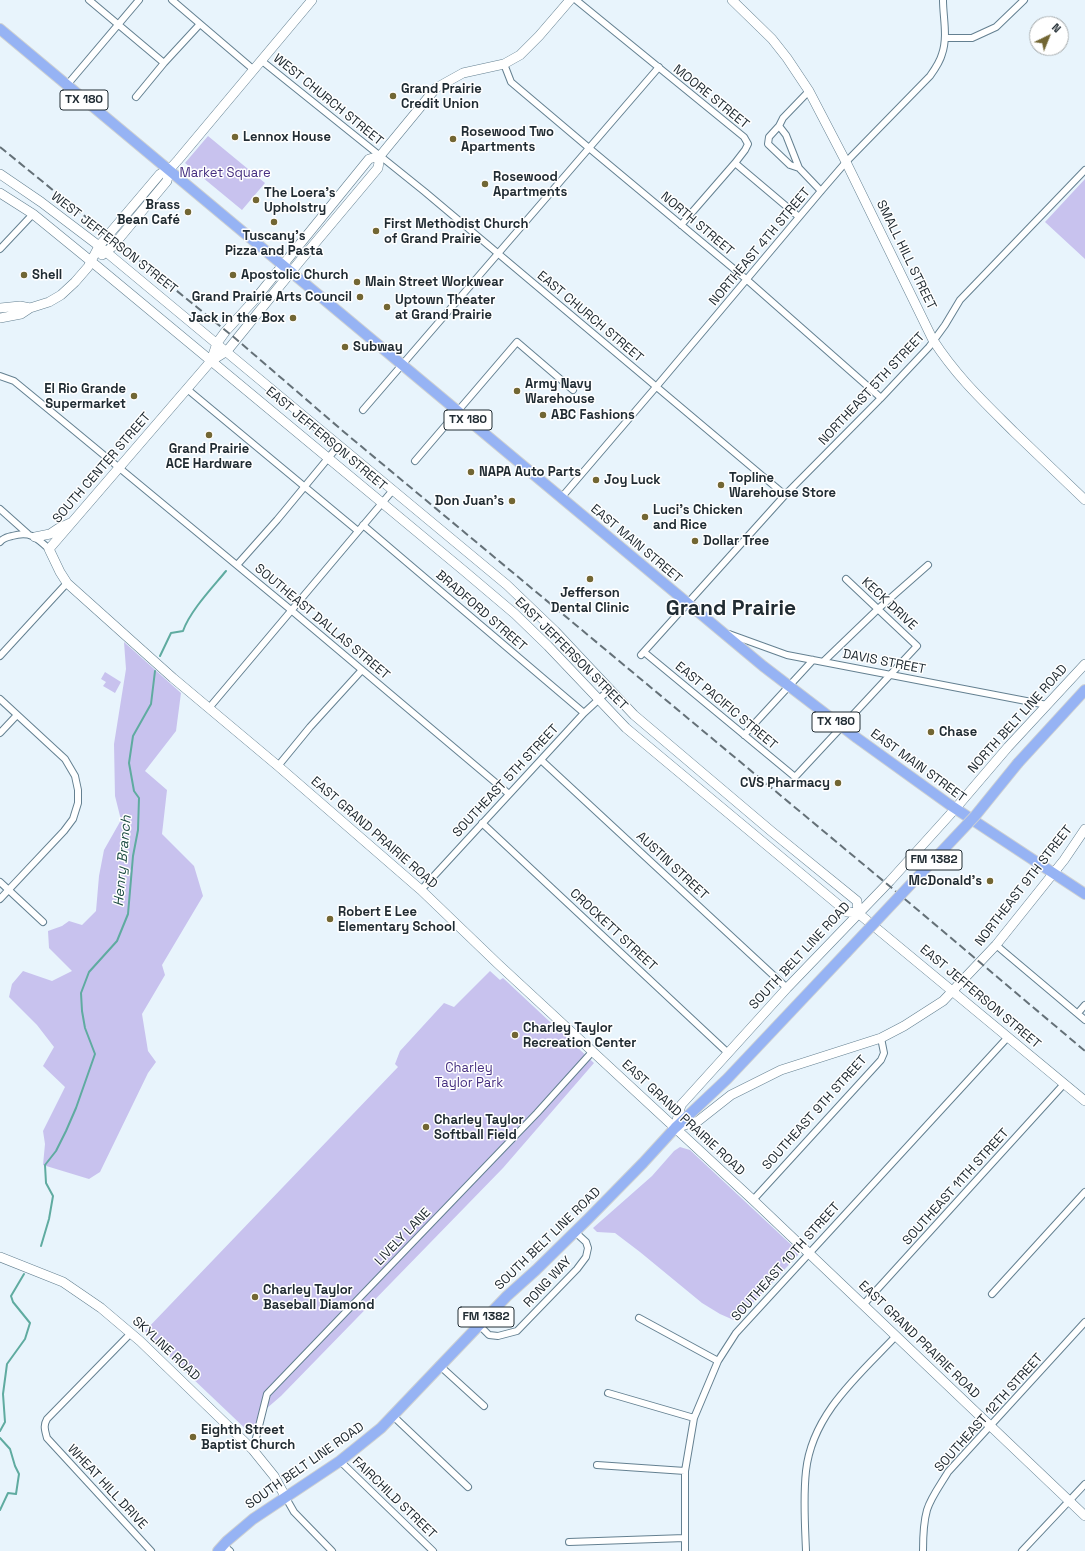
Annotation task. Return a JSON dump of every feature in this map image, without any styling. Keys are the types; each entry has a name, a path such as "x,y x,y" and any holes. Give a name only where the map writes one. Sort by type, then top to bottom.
{"main road":[{"name":"TX 180","path":"0,30 282,265"},
{"name":"EAST MAIN STREET","path":"282,265 788,686 955,809 1085,894"},
{"name":"SOUTH BELT LINE ROAD","path":"223,1549 253,1519 340,1461 381,1428 439,1365 506,1296 536,1270 575,1232 675,1128 727,1079 975,816 1018,763 1085,690"}],"street":[{"path":"89,0 164,63"},
{"path":"67,85 139,0"},
{"name":"WEST CHURCH STREET","path":"172,0 254,70"},
{"path":"0,318 21,314 30,308 49,302 75,282 91,262 99,246 160,174 169,170 312,0"},
{"path":"380,156 436,88 463,72 504,64 520,55 539,36 570,0"},
{"name":"MOORE STREET","path":"576,0 744,137 748,144 735,163"},
{"name":"SMALL HILL STREET","path":"732,0 772,39 809,90 933,340 948,364 964,383 1085,500"},
{"name":"NORTHEAST 4TH STREET","path":"561,498 846,162 930,76 939,63 943,53 945,38 943,0"},
{"path":"945,38 972,38 996,27 1024,0"},
{"path":"136,98 164,63 200,24"},
{"name":"WEST CHURCH STREET","path":"262,61 380,156"},
{"name":"NORTH STREET","path":"504,64 511,82 746,279 881,398"},
{"path":"363,410 403,366 588,148 659,68"},
{"path":"809,90 783,118 779,126 769,137 768,144 790,165 798,168 821,191"},
{"path":"779,126 786,135 798,168"},
{"name":"EAST CHURCH STREET","path":"380,156 425,192 785,495"},
{"name":"SOUTH CENTER STREET","path":"49,549 211,361 227,351 378,168 380,156 369,159 256,298 234,321 217,342 211,361"},
{"path":"681,225 735,163 799,217"},
{"path":"91,262 107,252 167,181 169,170"},
{"name":"NORTHEAST 5TH STREET","path":"688,604 785,495 929,347 945,325 960,300 1085,170"},
{"name":"WEST JEFFERSON STREET","path":"0,174 41,202 107,252 227,351"},
{"path":"0,193 33,214 211,361"},
{"path":"0,249 33,214"},
{"path":"0,308 20,306 30,308"},
{"path":"415,461 516,342 573,390"},
{"name":"EAST JEFFERSON STREET","path":"227,351 517,595 555,631 634,715 857,902 858,913"},
{"name":"EAST JEFFERSON STREET","path":"211,361 462,568 548,646 626,728 688,781 847,912 858,913 1085,1101"},
{"name":"SOUTHEAST DALLAS STREET","path":"0,376 14,382 292,610 361,671 509,794"},
{"path":"188,389 358,531"},
{"path":"237,565 339,445"},
{"path":"209,708 393,490"},
{"path":"0,509 49,549"},
{"path":"418,532 429,520"},
{"path":"0,542 3,538 19,534 50,534 73,522"},
{"name":"BRADFORD STREET","path":"364,525 584,713"},
{"name":"EAST GRAND PRAIRIE ROAD","path":"49,549 67,583 173,678 278,766 421,890 592,1052 753,1200 1085,1516"},
{"path":"462,568 472,556"},
{"path":"824,661 878,609 928,565"},
{"name":"KECK DRIVE","path":"846,579 917,646 890,674"},
{"path":"0,656 67,583"},
{"path":"504,605 517,595"},
{"name":"EAST PACIFIC STREET","path":"688,604 642,653 795,777 842,727"},
{"name":"DAVIS STREET","path":"720,630 787,654 813,660 1047,705"},
{"path":"744,735 813,660"},
{"name":"NORTH BELT LINE ROAD","path":"955,809 1008,747 1085,664"},
{"path":"278,766 310,727 361,671"},
{"path":"842,727 890,674"},
{"name":"SOUTHEAST 5TH STREET","path":"421,890 584,713 610,689"},
{"path":"0,700 65,759 75,776 78,790 78,803 73,818 64,831 0,899"},
{"path":"0,733 17,715"},
{"name":"AUSTIN STREET","path":"541,760 787,988"},
{"path":"688,781 698,770"},
{"name":"SOUTH BELT LINE ROAD","path":"675,1128 681,1105 787,988 955,809"},
{"name":"CROCKETT STREET","path":"482,823 728,1053"},
{"name":"NORTHEAST 9TH STREET","path":"984,959 1053,874 1085,829"},
{"path":"0,882 43,922"},
{"path":"996,945 1085,1020"},
{"name":"SOUTHEAST 9TH STREET","path":"675,1128 698,1121 732,1096 781,1070 881,1038 904,1026 944,1001 984,959"},
{"path":"1078,1013 1085,1005"},
{"name":"SOUTHEAST 10TH STREET","path":"686,1551 684,1471 694,1418 718,1361 736,1333 1008,1037"},
{"name":"SOUTHEAST 9TH STREET","path":"753,1200 881,1060 884,1053 881,1038"},
{"name":"LIVELY LANE","path":"254,1450 267,1394 538,1113 592,1052"},
{"name":"SOUTHEAST 11TH STREET","path":"863,1305 1064,1084"},
{"path":"992,1294 1085,1192"},
{"name":"RONG WAY","path":"479,1324 489,1335 498,1336 517,1331 577,1269 586,1257 588,1248 586,1242 575,1232"},
{"name":"SKYLINE ROAD","path":"0,1257 63,1282 101,1308 131,1333 254,1450 274,1476 286,1498"},
{"path":"639,1318 718,1361"},
{"name":"SOUTHEAST 12TH STREET","path":"923,1551 923,1531 926,1510 932,1497 948,1472 1085,1322"},
{"name":"WHEAT HILL DRIVE","path":"131,1333 46,1419 44,1429 47,1438 151,1551"},
{"path":"806,1551 804,1504 806,1470 812,1444 822,1419 846,1388 896,1336"},
{"path":"439,1365 484,1406"},
{"path":"608,1393 694,1418"},
{"path":"392,1416 468,1487"},
{"name":"FAIRCHILD STREET","path":"340,1461 433,1551"},
{"path":"597,1466 684,1471"},
{"path":"1022,1551 1085,1484"},
{"path":"286,1498 294,1512 332,1551"},
{"path":"569,1542 685,1538"}],"green space":[{"name":"Market Square","path":"208,136 265,183 242,210 185,163"},
{"path":"1085,179 1085,259 1045,222"},
{"path":"124,642 181,693 176,731 145,771 167,790 162,834 194,866 203,896 162,965 165,975 142,1014 148,1051 156,1062 148,1073 100,1172 89,1179 43,1165 45,1144 43,1131 65,1087 43,1066 54,1047 37,1025 9,997 12,984 23,971 52,981 72,971 49,948 48,931 62,926 69,921 82,925 96,911 99,876 104,850 121,820 115,796 114,744 126,669"},
{"path":"105,672 121,682 115,693 103,686 106,682 101,679"},
{"name":"Charley Taylor Park","path":"490,971 500,980 503,978 594,1063 503,1168 281,1396 259,1415 257,1428 251,1434 150,1338 151,1337 145,1331 398,1067 395,1064 400,1051 444,1003 454,1007"},
{"path":"680,1147 690,1150 800,1253 736,1321 720,1314 702,1303 615,1233 597,1232 593,1228 652,1176 674,1151"}],"waterway":[{"name":"Henry Branch","path":"160,656 171,633 183,631 186,623 196,608 226,571"},
{"name":"Henry Branch","path":"41,1246 49,1219 53,1196 46,1183 45,1165 56,1151 66,1131 76,1108 95,1054 85,1028 81,993 89,972 117,941 128,914 133,856 138,830 139,798 134,791 129,763 133,736 151,704 155,671"},
{"name":"Henry Branch","path":"0,1431 5,1422 3,1394 7,1364 25,1339 30,1323 13,1302 11,1296 24,1274"},
{"name":"Henry Branch","path":"0,1438 10,1449 19,1474 16,1494 8,1493 0,1510"}],"railway":[{"path":"0,147 236,339 344,432 887,884 1085,1051"}],"place":[{"name":"Grand Prairie Credit Union","path":"393,96"},
{"name":"Lennox House","path":"235,137"},
{"name":"Rosewood Two Apartments","path":"453,139"},
{"name":"Rosewood Apartments","path":"485,184"},
{"name":"The Loera's Upholstry","path":"256,200"},
{"name":"Brass Bean Café","path":"188,212"},
{"name":"Tuscany's Pizza and Pasta","path":"274,222"},
{"name":"First Methodist Church of Grand Prairie","path":"376,231"},
{"name":"Shell","path":"24,275"},
{"name":"Apostolic Church","path":"233,275"},
{"name":"Main Street Workwear","path":"357,282"},
{"name":"Grand Prairie Arts Council","path":"360,297"},
{"name":"Uptown Theater at Grand Prairie","path":"387,307"},
{"name":"Jack in the Box","path":"293,318"},
{"name":"Subway","path":"345,347"},
{"name":"Army Navy Warehouse","path":"517,391"},
{"name":"El Rio Grande Supermarket","path":"134,396"},
{"name":"ABC Fashions","path":"543,415"},
{"name":"Grand Prairie ACE Hardware","path":"209,435"},
{"name":"NAPA Auto Parts","path":"471,472"},
{"name":"Joy Luck","path":"596,480"},
{"name":"Topline Warehouse Store","path":"721,485"},
{"name":"Don Juan's","path":"512,501"},
{"name":"Luci's Chicken and Rice","path":"645,517"},
{"name":"Dollar Tree","path":"695,541"},
{"name":"Jefferson Dental Clinic","path":"590,579"},
{"name":"Chase","path":"931,732"},
{"name":"CVS Pharmacy","path":"838,783"},
{"name":"McDonald's","path":"990,881"},
{"name":"Robert E Lee Elementary School","path":"330,919"},
{"name":"Charley Taylor Recreation Center","path":"515,1035"},
{"name":"Charley Taylor Softball Field","path":"426,1127"},
{"name":"Charley Taylor Baseball Diamond","path":"255,1297"},
{"name":"Eighth Street Baptist Church","path":"193,1437"}],"district":[{"name":"Grand Prairie","path":"731,609"}]}
